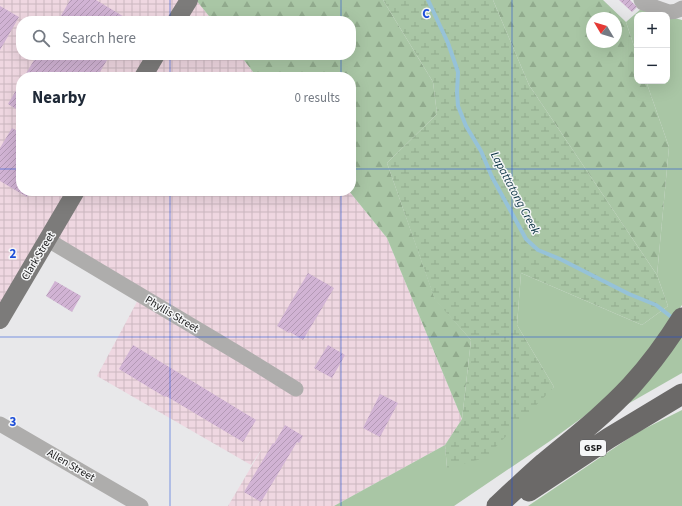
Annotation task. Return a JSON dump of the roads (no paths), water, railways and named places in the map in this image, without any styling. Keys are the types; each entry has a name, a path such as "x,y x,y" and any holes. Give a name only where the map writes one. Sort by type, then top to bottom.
{"highway":[{"path":"497,506 544,463 597,419 630,387 660,350 682,318"},
{"name":"GSP","path":"506,506 609,438 682,394"}],"main road":[{"path":"179,16 189,0"},
{"path":"146,72 153,60"},
{"name":"Clark Street","path":"0,320 73,196"}],"street":[{"path":"641,0 643,4 669,12 674,12 682,8"},
{"name":"Phyllis Street","path":"48,240 296,389"},
{"name":"Allen Street","path":"0,424 141,506"}],"waterway":[{"name":"Lapattatong Creek","path":"428,0 448,43 458,72 458,106 466,126 481,151 492,177 526,239 538,250 560,259 629,294 656,305 674,319"}]}
